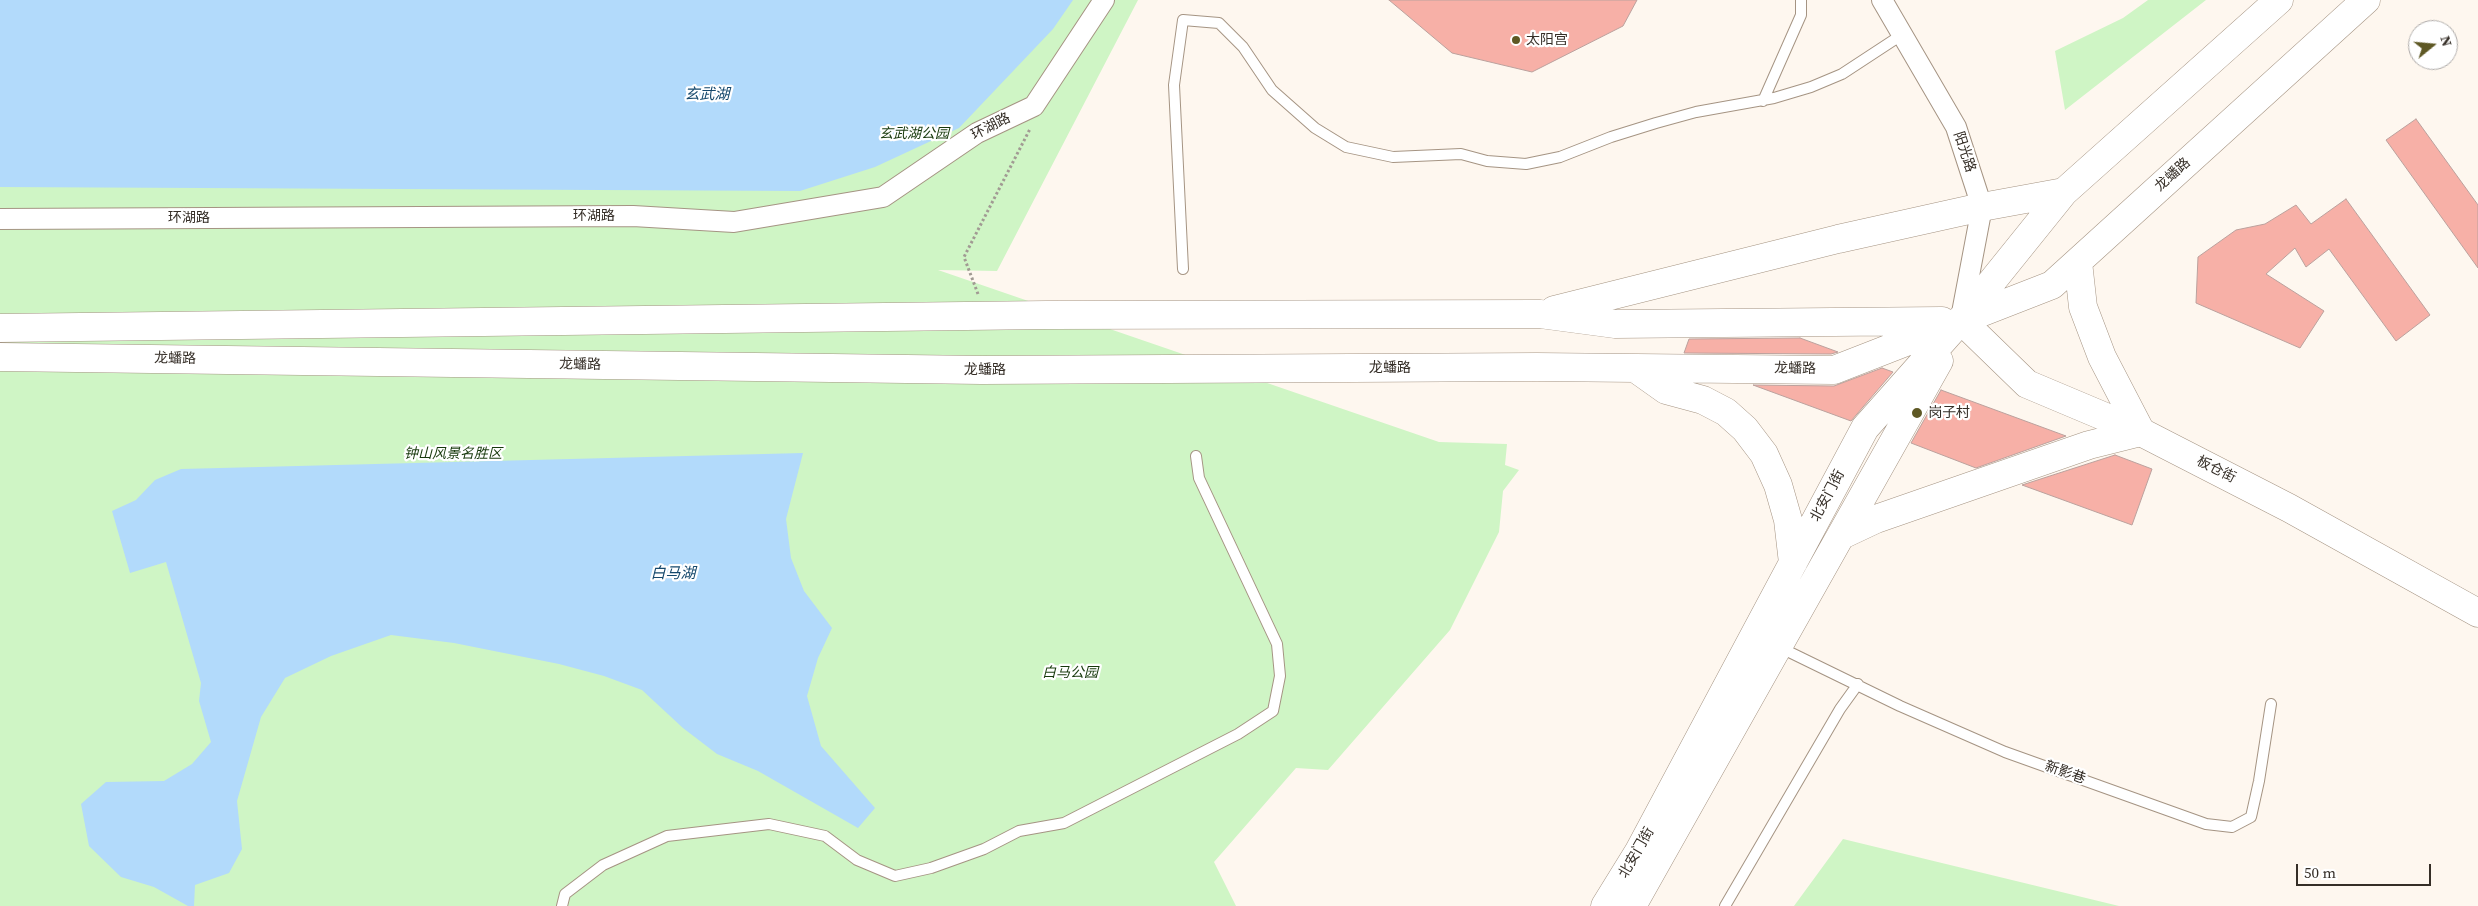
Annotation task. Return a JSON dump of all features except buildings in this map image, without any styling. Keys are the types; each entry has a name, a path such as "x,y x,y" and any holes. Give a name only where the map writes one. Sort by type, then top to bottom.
{"main road":[{"name":"龙蟠路","path":"0,328 987,316 1540,314 1615,324 1837,323 1961,320 2064,192 2279,0"},
{"name":"龙蟠路","path":"0,357 982,370 1634,368 1834,370 2052,285 2366,0"},
{"path":"1540,314 1838,239 1982,206 2064,192"},
{"path":"1842,535 1876,519 2089,445 2142,432 2102,357 2086,315 2078,262"},
{"path":"1632,906 1961,320"},
{"name":"板仓街","path":"1961,320 2027,384 2142,432 2289,508 2478,613"},
{"name":"北安门街","path":"1605,906 1639,851 1865,428 1961,320"},
{"path":"1634,368 1666,390 1703,400 1726,412 1745,430 1764,454 1778,485 1788,520 1793,562"}],"street":[{"path":"1034,106 1104,0"},
{"name":"阳光路","path":"1882,0 1956,127 1982,206 1961,320"},
{"name":"环湖路","path":"0,220 633,216 734,222 883,197 977,133 1034,106"}],"lane":[{"path":"1763,101 1801,15 1801,0"},
{"path":"1183,269 1174,85 1183,20 1219,23 1243,47 1272,90 1328,137 1346,147 1393,157 1461,154 1487,161 1526,164 1560,157 1611,137 1696,112 1763,101 1811,87 1842,74 1903,34"},
{"path":"562,906 565,894 603,865 667,836 769,824 825,836 858,860 895,876 931,868 984,849 1018,831 1064,823 1238,734 1273,711 1280,676 1277,644 1199,478 1196,456"},
{"name":"新影巷","path":"1779,647 1900,706 2005,752 2206,824 2232,827 2251,817 2272,704"},
{"path":"1725,906 1840,709 1858,684"}],"path":[{"path":"987,316 964,258 1031,128 1034,106"}],"green space":[{"name":"钟山风景名胜区","path":"0,0 1138,0 997,271 938,270 1439,442 1507,444 1505,465 1519,470 1503,491 1499,532 1450,630 1328,770 1296,768 1214,862 1236,906 0,906"},
{"path":"2148,0 2206,0 2065,110 2055,51 2123,18"},
{"path":"1843,839 2119,906 1794,906"}],"water":[{"name":"玄武湖","path":"0,0 1073,0 1053,29 959,128 875,167 800,191 0,187"},
{"name":"白马湖","path":"803,453 786,519 791,558 804,591 832,628 818,658 807,696 821,746 875,808 858,828 758,771 717,754 683,728 642,690 604,676 559,664 454,643 391,635 331,656 285,678 261,717 237,801 242,849 229,873 195,885 194,906 188,906 154,887 121,877 89,846 81,804 106,782 164,781 192,764 211,742 199,701 201,683 166,562 130,573 112,511 136,500 155,480 181,469"}],"place":[{"name":"太阳宫","path":"1516,40"},
{"name":"岗子村","path":"1917,413"}],"park label":[{"name":"玄武湖公园","path":"914,134"},
{"name":"白马公园","path":"1070,673"}]}
